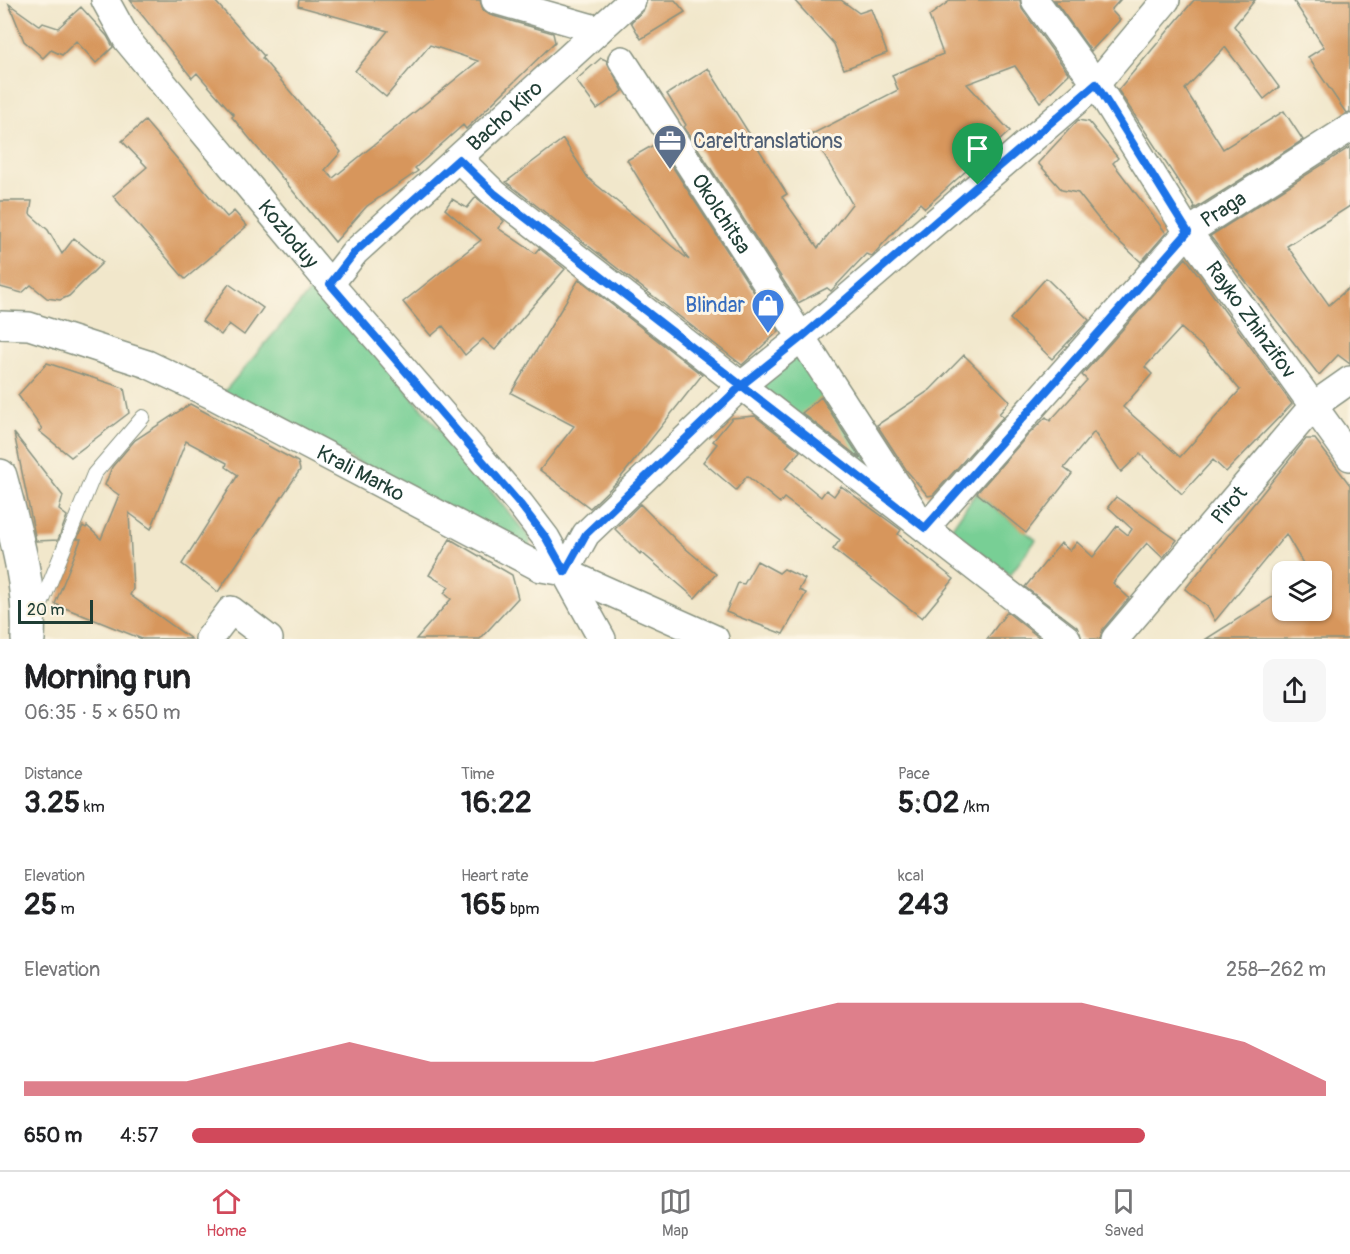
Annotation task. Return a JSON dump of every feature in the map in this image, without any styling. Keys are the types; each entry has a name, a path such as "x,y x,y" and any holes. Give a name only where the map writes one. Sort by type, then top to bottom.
{"street":[{"name":"Kozloduy","path":"105,0 127,40 330,284 520,504 546,538 602,639"},
{"path":"495,0 599,30"},
{"name":"Bacho Kiro","path":"330,284 355,252 632,0"},
{"name":"Rayko Zhinzifov","path":"1035,0 1096,84 1188,232 1350,457"},
{"path":"565,572 586,534 742,385 802,337 1096,84 1166,0"},
{"name":"Okolchitsa","path":"621,60 925,528"},
{"name":"Praga","path":"925,528 1188,232 1350,128"},
{"path":"459,159 495,194 1067,639"},
{"name":"Krali Marko","path":"0,325 29,326 147,364 212,395 541,568 565,572 715,639"},
{"name":"Pirot","path":"1115,639 1313,406 1350,380"},
{"path":"0,476 26,585 29,638"},
{"path":"210,639 231,610 269,639"}],"lane":[{"path":"29,638 94,474 143,417"}],"green space":[{"path":"317,283 530,538 530,552 224,392"},
{"path":"802,337 925,528 742,385"},
{"path":"976,493 1036,540 1010,575 950,530"}],"building":[{"path":"130,0 214,0 264,56 262,58 341,152 325,170 333,178 478,61 430,45 386,97 355,71 388,31 298,6 299,0 480,0 483,10 490,15 553,33 555,42 466,129 463,125 415,168 418,171 367,206 335,242 232,117 234,115 197,73 192,78"},
{"path":"647,0 675,0 685,12 641,39 631,22 643,11"},
{"path":"794,0 841,0 859,13 871,9 887,53 844,69 834,44"},
{"path":"951,0 1020,0 1022,9 1069,74 1040,102 1015,66 967,84 1010,131 925,208 920,203 872,256 866,254 831,291 827,288 798,303 684,127 686,125 667,94 708,68 787,194 782,197 818,248 852,204 812,134 898,90 892,75 943,54 929,16"},
{"path":"1054,0 1120,0 1111,10 1120,20 1091,51"},
{"path":"1194,0 1255,0 1234,26 1279,87 1264,99 1225,47 1185,89 1223,149 1284,111 1303,140 1193,210 1195,207 1118,90"},
{"path":"1293,0 1350,0 1350,112 1346,113 1308,57 1324,47"},
{"path":"9,4 40,26 43,23 58,28 81,7 107,36 113,47 96,63 76,41 62,55 51,50 43,58 24,41"},
{"path":"601,58 606,60 623,91 597,109 576,80"},
{"path":"1078,120 1089,122 1118,158 1113,163 1166,233 1141,262 1108,231 1078,193 1062,190 1038,163"},
{"path":"145,121 227,217 234,211 247,226 185,279 113,196 147,167 122,141"},
{"path":"563,139 588,178 689,260 627,160 657,143 779,331 742,365 506,182"},
{"path":"1350,147 1350,206 1287,246 1329,305 1350,287 1350,364 1338,355 1319,375 1210,236"},
{"path":"476,197 504,221 498,228 535,253 539,248 565,269 495,350 483,339 465,355 443,326 431,336 403,302 481,240 445,209 452,199 467,208"},
{"path":"0,201 32,201 30,214 48,230 62,254 74,238 103,262 69,296 60,300 47,298 31,285 22,293 0,287"},
{"path":"1186,258 1292,404 1226,472 1213,460 1182,494 1140,454 1121,472 1094,432 1064,468 1072,474 1026,533 977,493 1027,436 1046,417 1050,421 1087,380 1082,375","holes":["1181,328 1206,350 1240,390 1180,457 1123,407 1152,374 1145,367"]},
{"path":"1046,278 1089,320 1052,359 1010,319"},
{"path":"579,279 702,375 618,481 590,508 540,470 574,426 511,393"},
{"path":"229,284 263,308 244,335 229,324 221,335 202,321"},
{"path":"964,355 1010,401 999,414 1003,417 933,495 928,496 907,471 877,425 930,390"},
{"path":"47,363 124,388 129,413 71,457 39,431 42,429 18,395"},
{"path":"821,397 861,459 802,413"},
{"path":"190,404 298,462 300,470 218,592 182,564 238,475 226,467 227,463 186,441 151,529 129,513 133,589 130,595 191,639 142,639 55,604 81,539 77,539 83,526 86,528 87,526 101,539 119,495 105,485 112,467 135,440"},
{"path":"755,416 800,451 786,468 821,497 826,490 834,496 841,486 901,530 898,534 954,579 922,618 833,549 840,540 784,498 780,503 747,476 736,490 703,462 717,444 713,441 732,418"},
{"path":"14,433 63,496 59,510 67,516 58,540 36,541"},
{"path":"1306,439 1315,439 1350,485 1350,639 1206,639 1272,597 1272,621 1332,621 1332,561 1302,561 1286,534 1215,621 1207,606 1185,589"},
{"path":"1116,497 1177,540 1163,558 1147,543 1113,583 1129,598 1103,629 1100,639 1082,639 1077,627 1025,587 1061,543 1070,551 1077,542 1093,557 1117,526 1128,535 1132,529 1108,507"},
{"path":"640,504 679,543 716,574 695,598 641,552 640,554 615,529"},
{"path":"450,539 512,575 518,598 480,639 416,639 451,599 444,593 449,587 429,575"},
{"path":"757,561 779,573 784,569 805,579 799,590 806,593 783,634 726,612 738,583 744,584"},
{"path":"1007,612 1041,639 987,639"}],"place":[{"name":"Careltranslations","path":"670,170"},
{"name":"Blindar","path":"768,334"}],"route":[{"path":"978,185 802,337 742,385 586,534 565,572 546,538 520,504 330,284 355,252 459,159 495,194 742,385 925,528 1188,232 1096,84 978,185"}]}
